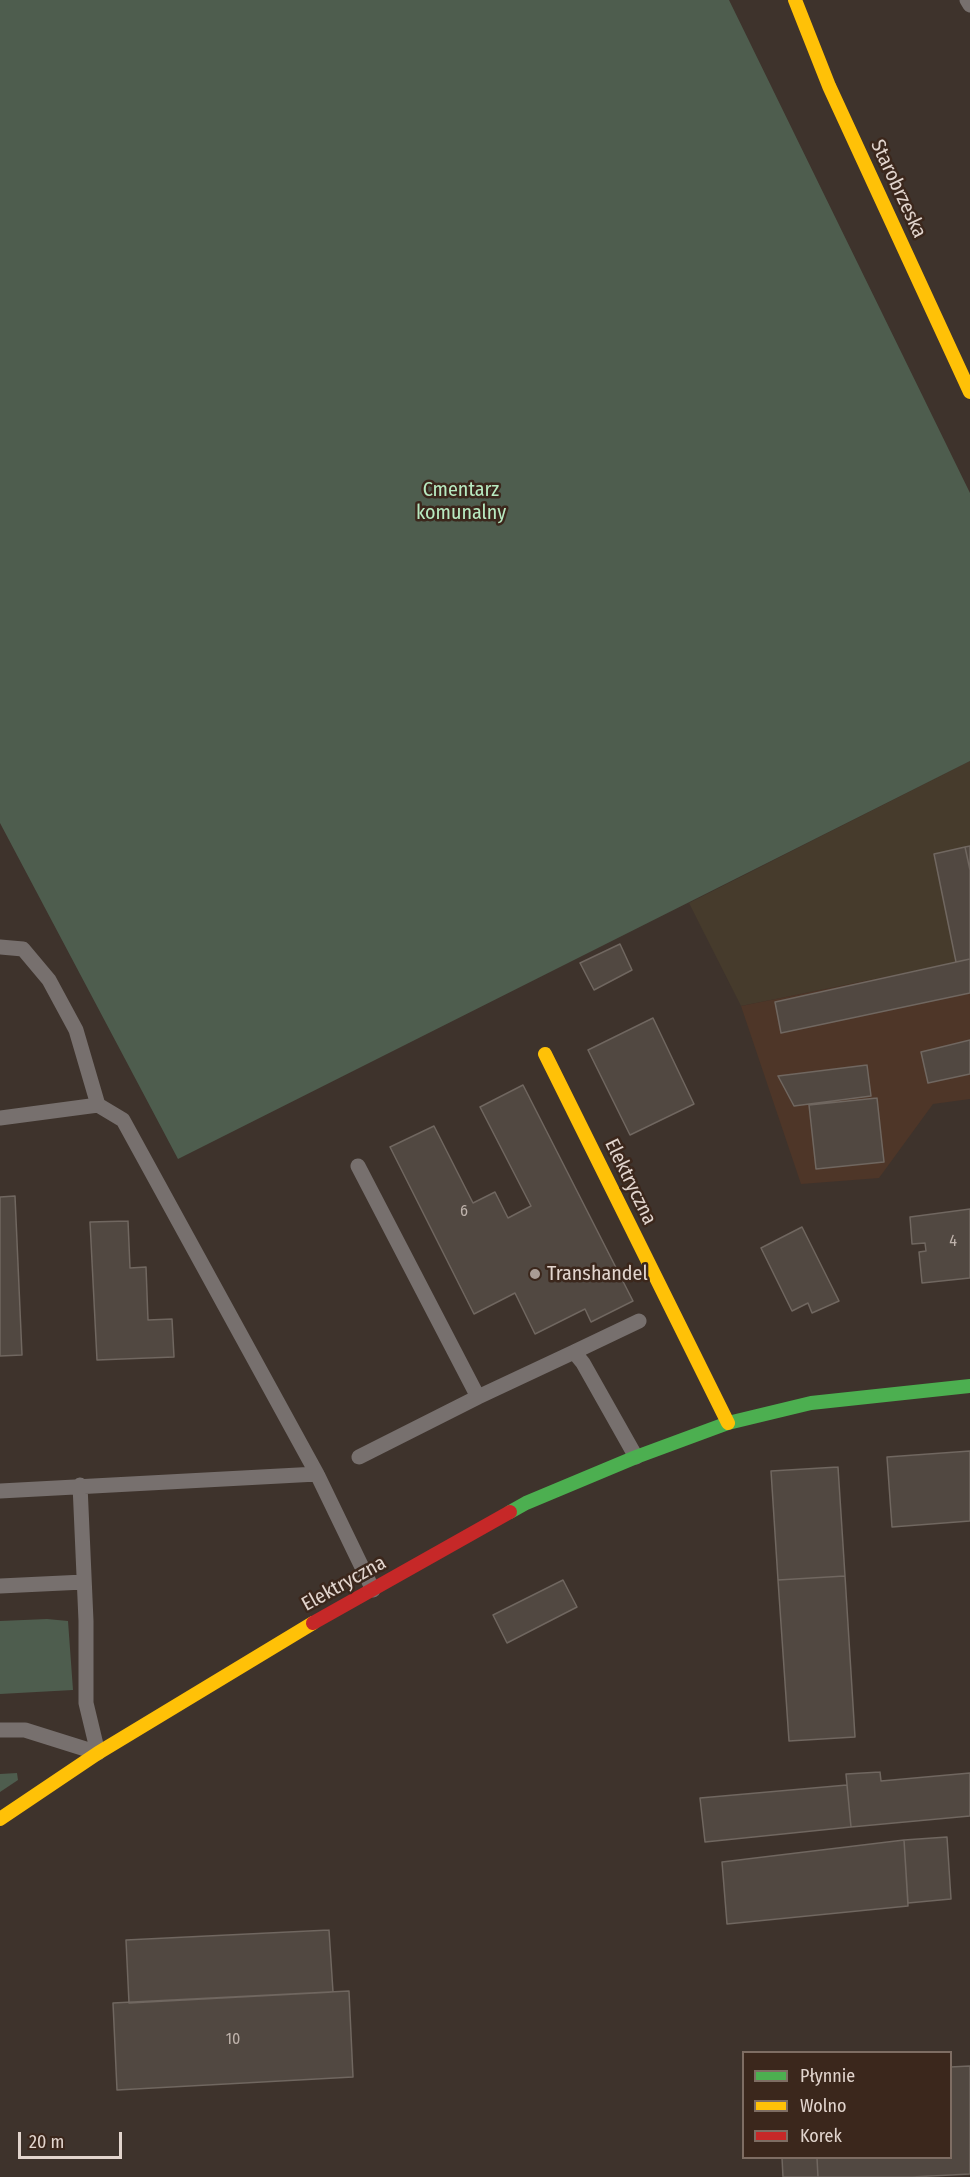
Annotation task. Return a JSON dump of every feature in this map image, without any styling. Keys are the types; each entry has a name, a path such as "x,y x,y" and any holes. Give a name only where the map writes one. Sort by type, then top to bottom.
{"street":[{"name":"Starobrzeska","path":"795,0 829,86 970,392"},
{"name":"Elektryczna","path":"545,1054 728,1423"},
{"name":"Elektryczna","path":"0,1819 98,1753 276,1644 526,1503 636,1457 728,1423 810,1403 970,1386"}],"lane":[{"path":"967,0 970,5"},
{"path":"0,947 23,949 49,980 76,1030 98,1105"},
{"path":"0,1118 98,1105 123,1120 317,1474 373,1590"},
{"path":"358,1166 478,1397"},
{"path":"359,1457 478,1397 639,1321"},
{"path":"574,1352 583,1363 636,1457"},
{"path":"0,1491 317,1474"},
{"path":"80,1485 86,1703 98,1753"},
{"path":"0,1586 84,1582"},
{"path":"0,1730 25,1730 98,1753"}],"shaded area":[{"path":"970,761 970,960 741,1006 689,903"},
{"path":"970,960 970,1099 933,1104 879,1178 801,1184 741,1006"}],"green space":[{"name":"Cmentarz komunalny","path":"0,0 729,0 970,493 970,761 178,1159 0,823"},
{"path":"47,1619 68,1621 73,1690 0,1694 0,1621"},
{"path":"17,1773 18,1780 0,1792 0,1774"}],"building":[{"path":"970,846 970,870 965,847"},
{"path":"965,847 970,870 970,959 956,962 934,854"},
{"path":"620,944 632,970 594,990 580,963"},
{"path":"970,959 970,993 781,1033 775,1002"},
{"path":"653,1018 694,1104 630,1135 588,1050"},
{"path":"970,1040 970,1074 928,1083 921,1052"},
{"path":"867,1065 871,1096 794,1106 778,1076"},
{"path":"523,1085 633,1301 591,1322 585,1309 535,1334 515,1293 474,1314 390,1147 434,1126 473,1203 495,1192 508,1218 531,1206 480,1107"},
{"path":"877,1098 884,1162 816,1169 809,1105"},
{"path":"15,1196 22,1355 0,1356 0,1197"},
{"path":"970,1209 970,1278 922,1283 919,1252 926,1251 925,1243 912,1244 910,1217"},
{"path":"128,1221 130,1268 146,1267 148,1320 172,1319 174,1357 97,1360 90,1222"},
{"path":"802,1227 839,1301 812,1313 808,1303 792,1311 761,1248"},
{"path":"970,1451 970,1521 892,1527 887,1457"},
{"path":"838,1467 845,1576 778,1580 771,1471"},
{"path":"845,1576 855,1737 789,1741 778,1580"},
{"path":"563,1580 577,1607 507,1643 493,1615"},
{"path":"880,1772 881,1781 970,1773 970,1816 851,1827 846,1774"},
{"path":"847,1785 851,1827 705,1842 700,1798"},
{"path":"947,1837 951,1899 908,1903 904,1840"},
{"path":"904,1840 908,1906 727,1924 722,1862"},
{"path":"329,1930 333,1992 129,2003 126,1940"},
{"path":"349,1991 353,2077 117,2090 113,2003"},
{"path":"970,2066 970,2174 912,2177 818,2177 817,2159 952,2159 952,2067"},
{"path":"782,2159 817,2159 818,2177 783,2177"}],"traffic: fast":[{"path":"510,1512 526,1503 636,1457 728,1423 811,1403 970,1386"}],"traffic: slow":[{"path":"795,0 829,86 970,392"},
{"path":"545,1054 728,1423"},
{"path":"0,1819 98,1753 313,1623"}],"traffic: jam":[{"path":"313,1623 510,1512"}],"place":[{"name":"Transhandel","path":"535,1274"}]}
